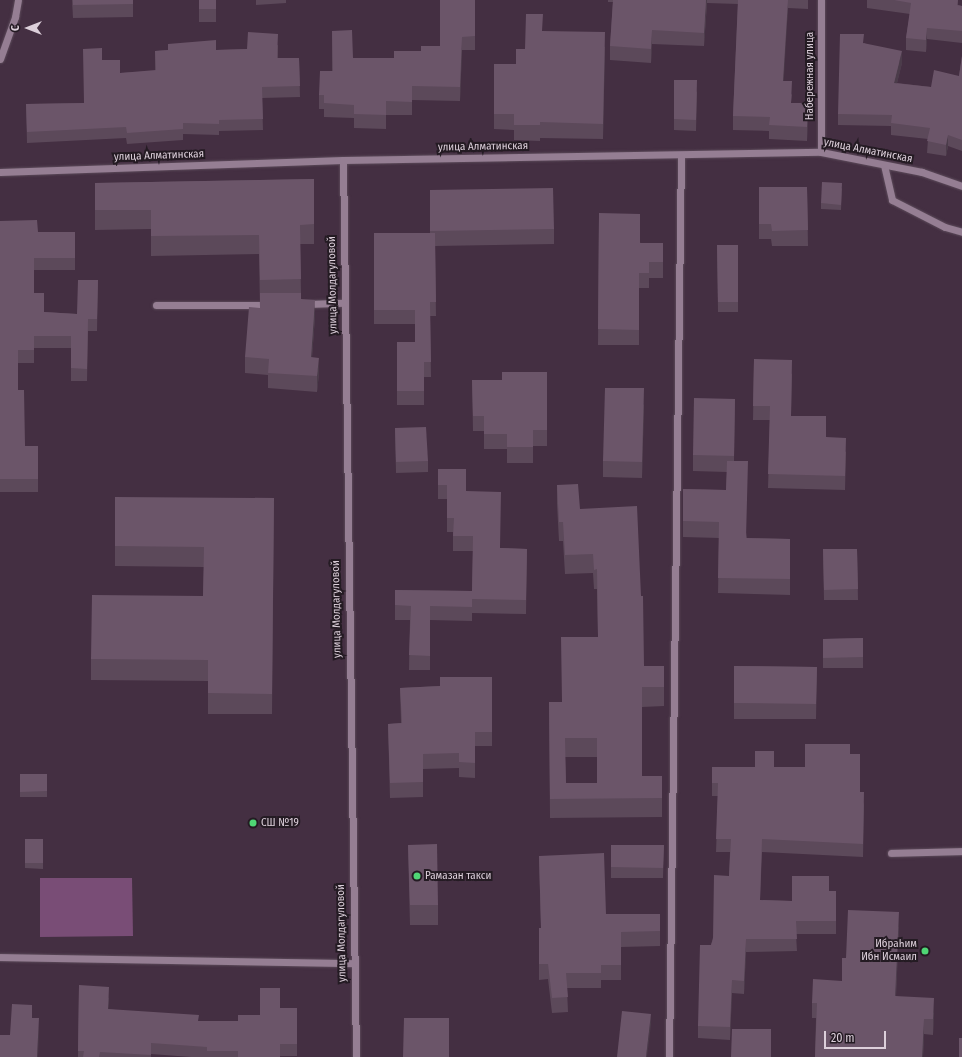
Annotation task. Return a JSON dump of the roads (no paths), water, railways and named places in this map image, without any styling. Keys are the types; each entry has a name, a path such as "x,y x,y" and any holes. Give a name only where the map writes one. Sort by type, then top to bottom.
{"street":[{"path":"0,60 15,17 18,0"},
{"name":"Набережная улица","path":"821,0 821,152"},
{"name":"улица Алматинская","path":"0,172 343,160 821,152 922,172 962,186"},
{"path":"668,1057 681,155"},
{"name":"улица Молдагуловой","path":"343,160 356,1057"},
{"path":"884,165 892,200 945,227 962,232"},
{"path":"295,304 344,303"},
{"path":"156,306 280,304"},
{"path":"891,853 962,852"},
{"path":"0,957 354,963"}],"place":[{"name":"СШ №19","path":"253,823"},
{"name":"Рамазан такси","path":"417,876"},
{"name":"Ибраһим Ибн Исмаил","path":"925,951"}]}
